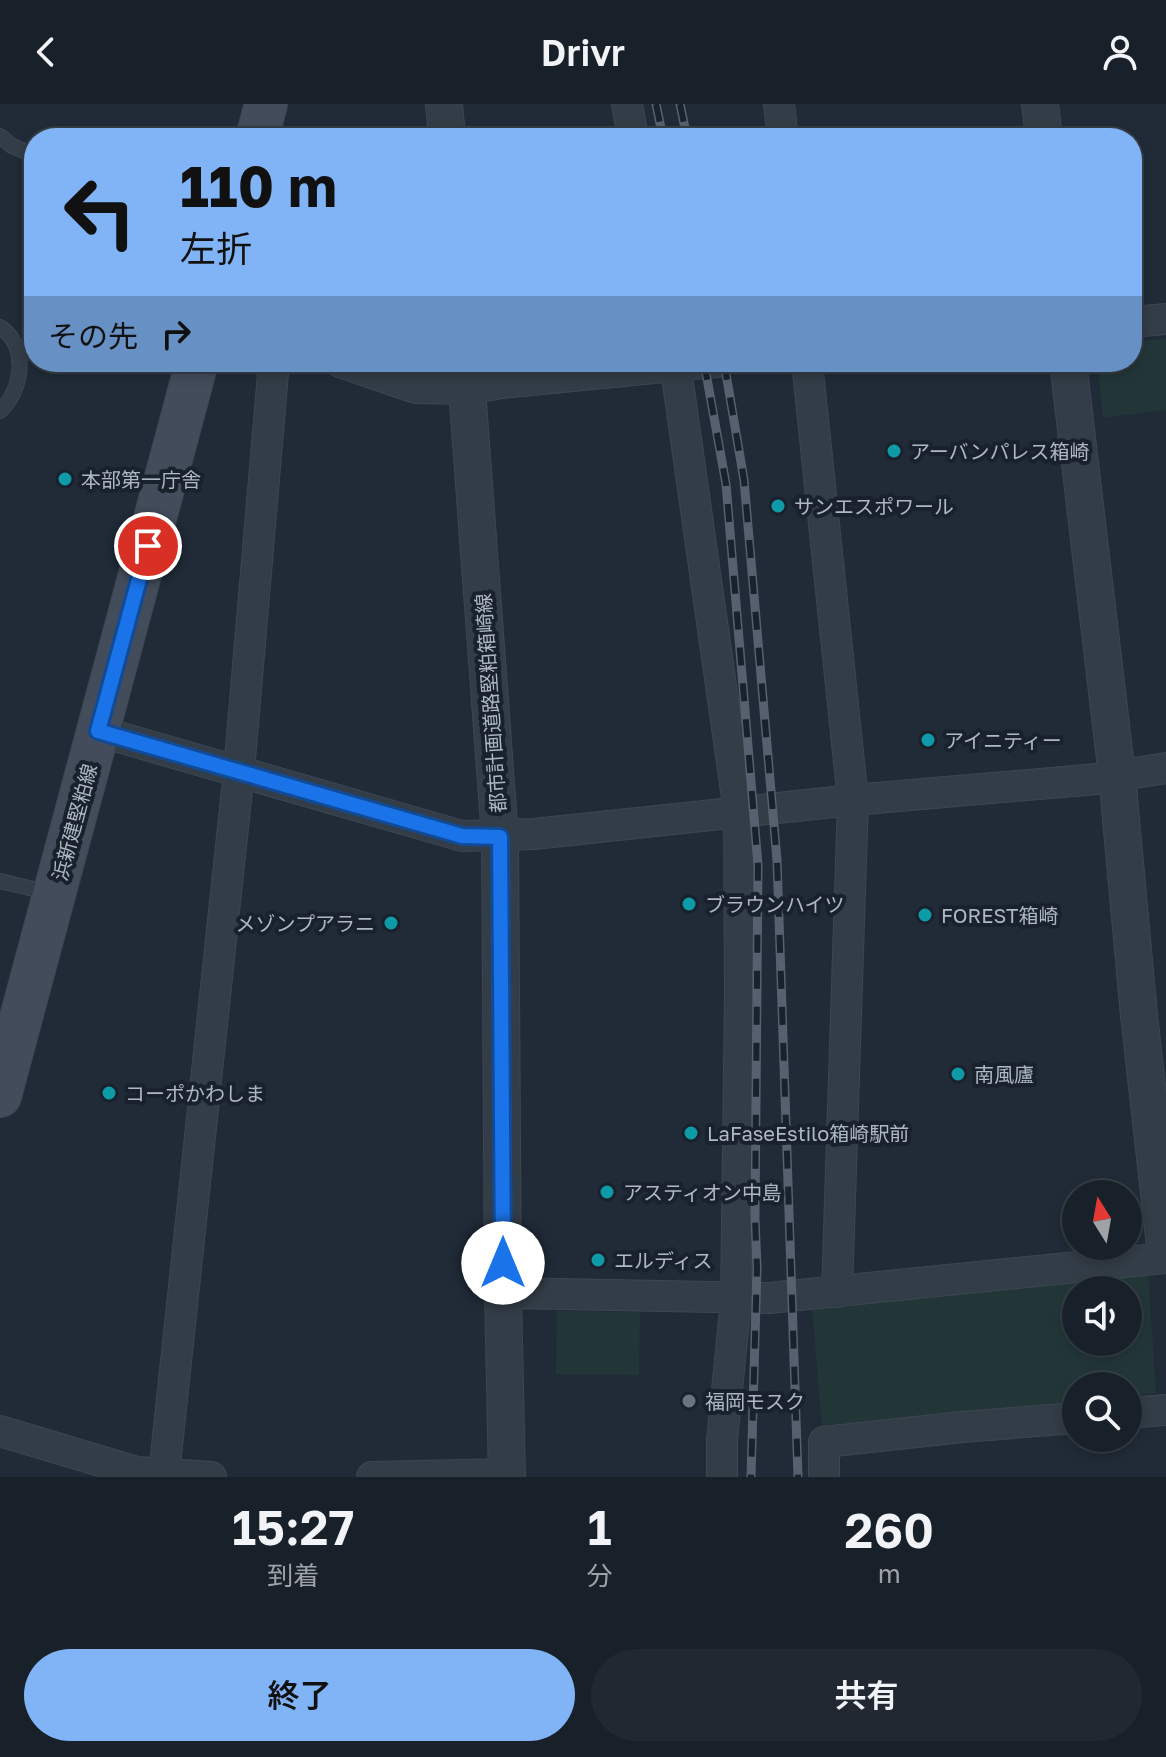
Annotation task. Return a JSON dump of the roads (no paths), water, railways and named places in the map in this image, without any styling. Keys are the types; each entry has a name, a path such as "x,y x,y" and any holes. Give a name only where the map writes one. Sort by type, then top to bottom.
{"main road":[{"path":"260,128 266,104"},
{"name":"浜新建堅粕線","path":"0,1096 194,372"}],"street":[{"path":"444,104 446,128"},
{"path":"627,104 631,128"},
{"path":"779,104 782,128"},
{"path":"1040,104 1043,128"},
{"path":"1142,321 1166,319"},
{"path":"164,1474 239,771 273,372"},
{"path":"369,372 416,388 466,376 502,383 603,372"},
{"path":"677,372 739,812 736,1300 722,1440 722,1477"},
{"path":"808,372 853,800 837,1292"},
{"path":"503,1293 736,1300 1166,1257 1117,776 1069,372"},
{"name":"都市計画道路堅粕箱崎線","path":"466,376 500,837 507,1476"},
{"path":"98,731 462,836 500,837 1117,776 1166,768"},
{"path":"1142,1412 1166,1410"},
{"path":"824,1477 824,1442 1062,1419"},
{"path":"0,1431 137,1472 211,1477"},
{"path":"372,1477 507,1476"}],"lane":[{"path":"0,136 24,151"},
{"path":"0,327 16,343 19,360 15,391 0,411"},
{"path":"19,360 24,352"},
{"path":"0,881 54,894"}],"railway":[{"path":"656,104 661,128"},
{"path":"680,104 685,128"},
{"path":"706,372 726,484 758,865 757,1268 751,1477"},
{"path":"726,372 744,480 777,860 798,1477"}],"place":[{"name":"アーバンパレス箱崎","path":"894,451"},
{"name":"本部第一庁舎","path":"65,479"},
{"name":"サンエスポワール","path":"778,506"},
{"name":"アイニティー","path":"928,740"},
{"name":"ブラウンハイツ","path":"689,904"},
{"name":"FOREST箱崎","path":"925,915"},
{"name":"メゾンプアラニ","path":"391,923"},
{"name":"南風廬","path":"958,1074"},
{"name":"コーポかわしま","path":"109,1093"},
{"name":"LaFaseEstilo箱崎駅前","path":"691,1133"},
{"name":"アスティオン中島","path":"607,1192"},
{"name":"エルディス","path":"598,1260"},
{"name":"福岡モスク","path":"689,1401"}]}
